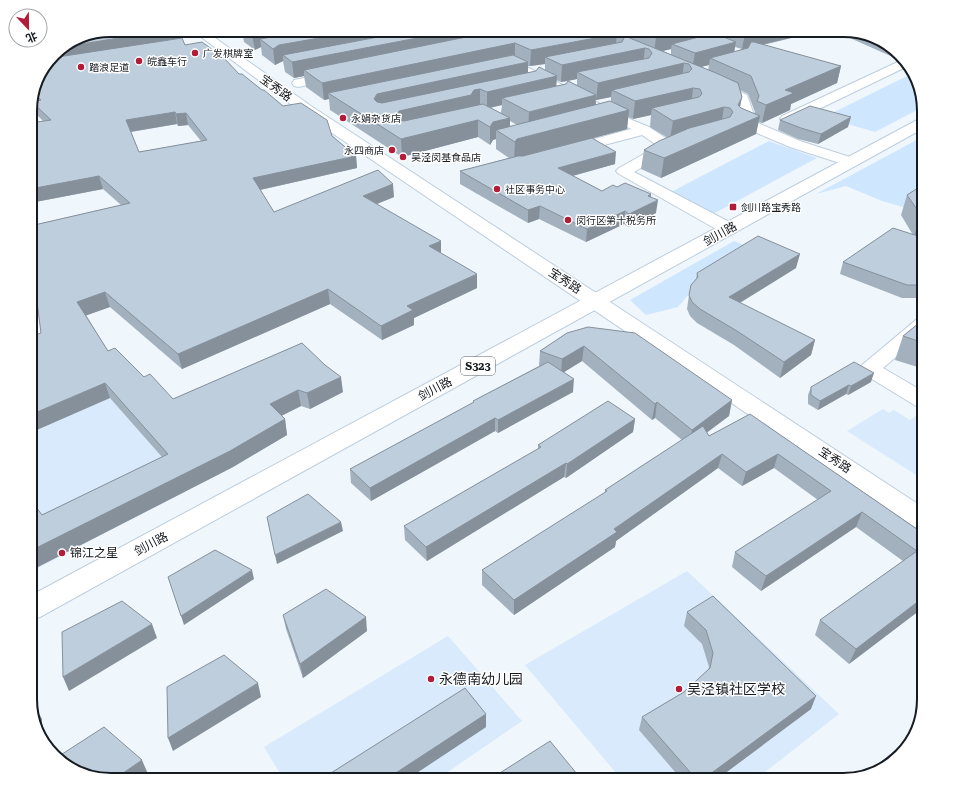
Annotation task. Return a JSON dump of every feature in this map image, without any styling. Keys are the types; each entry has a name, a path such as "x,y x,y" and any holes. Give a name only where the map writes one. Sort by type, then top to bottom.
{"street":[{"name":"宝秀路","path":"200,37 313,108 597,302 917,515"},
{"path":"494,68 515,65 528,80 597,114 644,125 668,146"},
{"path":"763,130 901,65"},
{"path":"528,80 544,69"},
{"path":"298,83 344,74"},
{"path":"704,80 742,98 747,114 743,122 796,144 851,162"},
{"path":"845,80 860,85"},
{"path":"558,95 576,85"},
{"path":"597,114 616,101"},
{"path":"559,153 644,125"},
{"name":"剑川路","path":"37,605 597,302 917,126"},
{"path":"684,142 668,146 624,171 729,229"},
{"path":"917,329 869,369 917,397"}],"shaded area":[{"path":"908,76 916,96 917,110 875,132 824,117"},
{"path":"917,140 917,204 910,209 882,201 846,186 816,194"},
{"path":"769,141 817,158 713,214 671,192"},
{"path":"734,241 755,250 695,287 678,307 646,315 630,300"},
{"path":"121,356 233,467 37,568 37,390"},
{"path":"883,409 889,413 894,410 910,420 917,417 917,476 847,431"},
{"name":"吴泾镇社区学校","path":"687,571 839,714 764,773 616,773 525,665"},
{"name":"永德南幼儿园","path":"448,636 522,721 446,773 280,773 264,747"}],"building":[{"path":"125,37 79,44 96,38"},
{"path":"271,37 325,37 279,45 273,49 260,39"},
{"path":"378,37 422,37 292,62 283,55"},
{"path":"466,37 601,37 531,50 515,43 322,83 304,70"},
{"path":"622,37 627,37 738,83 742,97 738,105 741,108 760,116 664,158 644,150 659,141 686,129 730,117 733,112 730,108 724,107 673,121 652,108 699,97 702,94 700,89 693,88 635,101 612,90 689,72 692,69 689,64 684,63 598,83 577,72 649,58 652,53 649,49 645,48 562,65 545,57 622,42 624,38"},
{"path":"699,37 724,37 736,42 695,53 672,44"},
{"path":"182,38 185,45 202,42 224,58 239,74 242,74 264,90 283,106 301,103 327,120 332,136 356,156 253,178 274,212 378,170 393,184 363,196 441,241 429,246 477,274 407,306 413,310 381,326 328,289 178,354 105,292 77,302 108,351 115,348 144,377 150,374 173,399 302,343 325,365 341,377 307,393 298,390 270,404 285,419 230,451 37,548 37,508 42,515 168,454 105,383 37,412 37,334 41,333 37,302 37,224 130,203 99,176 37,188 37,122 51,120 37,107 38,101 41,100 38,96 43,82 49,70 61,56","holes":["175,112 176,114 186,113 207,140 139,152 126,120"]},
{"path":"751,42 841,66 785,90 794,93 766,105 757,101 759,96 751,76 710,58 748,48"},
{"path":"513,55 528,62 377,94 374,99 377,102 382,103 536,71 539,67 557,76 487,92 480,89 474,90 471,95 399,111 396,116 399,120 404,121 483,104 510,118 493,122 490,127 478,120 401,139 328,93"},
{"path":"568,81 596,95 529,112 502,98 566,84"},
{"path":"610,101 629,110 517,139 515,142 496,130"},
{"path":"810,106 851,117 821,134 780,120"},
{"path":"592,138 616,152 558,168 602,191 613,185 617,187 625,183 651,194 648,196 658,200 629,214 625,211 587,229 540,206 528,210 460,171 523,156"},
{"path":"917,189 917,209 907,195"},
{"path":"893,228 917,236 917,285 907,285 843,262"},
{"path":"758,236 800,254 729,297 815,340 784,362 700,309 692,302 689,295 691,285 698,277 697,273"},
{"path":"917,325 917,341 903,336"},
{"path":"588,327 635,333 732,400 692,430 657,402 655,404 584,346 562,359 540,351 567,333"},
{"path":"548,362 574,379 498,420 495,418 370,488 350,469 474,402 473,401"},
{"path":"854,362 874,373 820,401 811,395 811,387"},
{"path":"608,401 635,419 567,464 566,463 426,547 404,526 541,447 538,445"},
{"path":"750,414 917,529 917,551 862,512 766,576 735,552 831,491 778,454 746,472 722,454 614,529 617,532 514,600 482,570 607,491 605,490 703,426 709,436"},
{"path":"308,494 341,522 275,555 267,517"},
{"path":"215,550 252,570 181,616 168,577"},
{"path":"917,551 917,602 856,649 820,620"},
{"path":"326,589 366,617 300,664 283,615"},
{"path":"713,596 816,696 712,773 691,773 642,717 684,692 710,668 713,653 706,630 687,612"},
{"path":"122,601 152,624 63,677 62,632"},
{"path":"224,655 258,683 168,738 167,687"},
{"path":"465,688 486,714 396,773 331,773"},
{"path":"104,727 142,760 123,773 96,772 74,763 62,754"},
{"path":"550,741 576,773 500,773"},
{"path":"900,747 888,758 880,763"}],"place":[{"name":"广发棋牌室","path":"195,53"},
{"name":"皖鑫车行","path":"139,61"},
{"name":"踏浪足道","path":"81,67"},
{"name":"永娟杂货店","path":"343,118"},
{"name":"永四商店","path":"392,150"},
{"name":"吴泾闵基食品店","path":"403,157"},
{"name":"社区事务中心","path":"497,189"},
{"name":"剑川路宝秀路","path":"733,207"},
{"name":"闵行区第十税务所","path":"568,220"},
{"name":"锦江之星","path":"62,553"},
{"name":"永德南幼儿园","path":"431,679"},
{"name":"吴泾镇社区学校","path":"679,689"}]}
